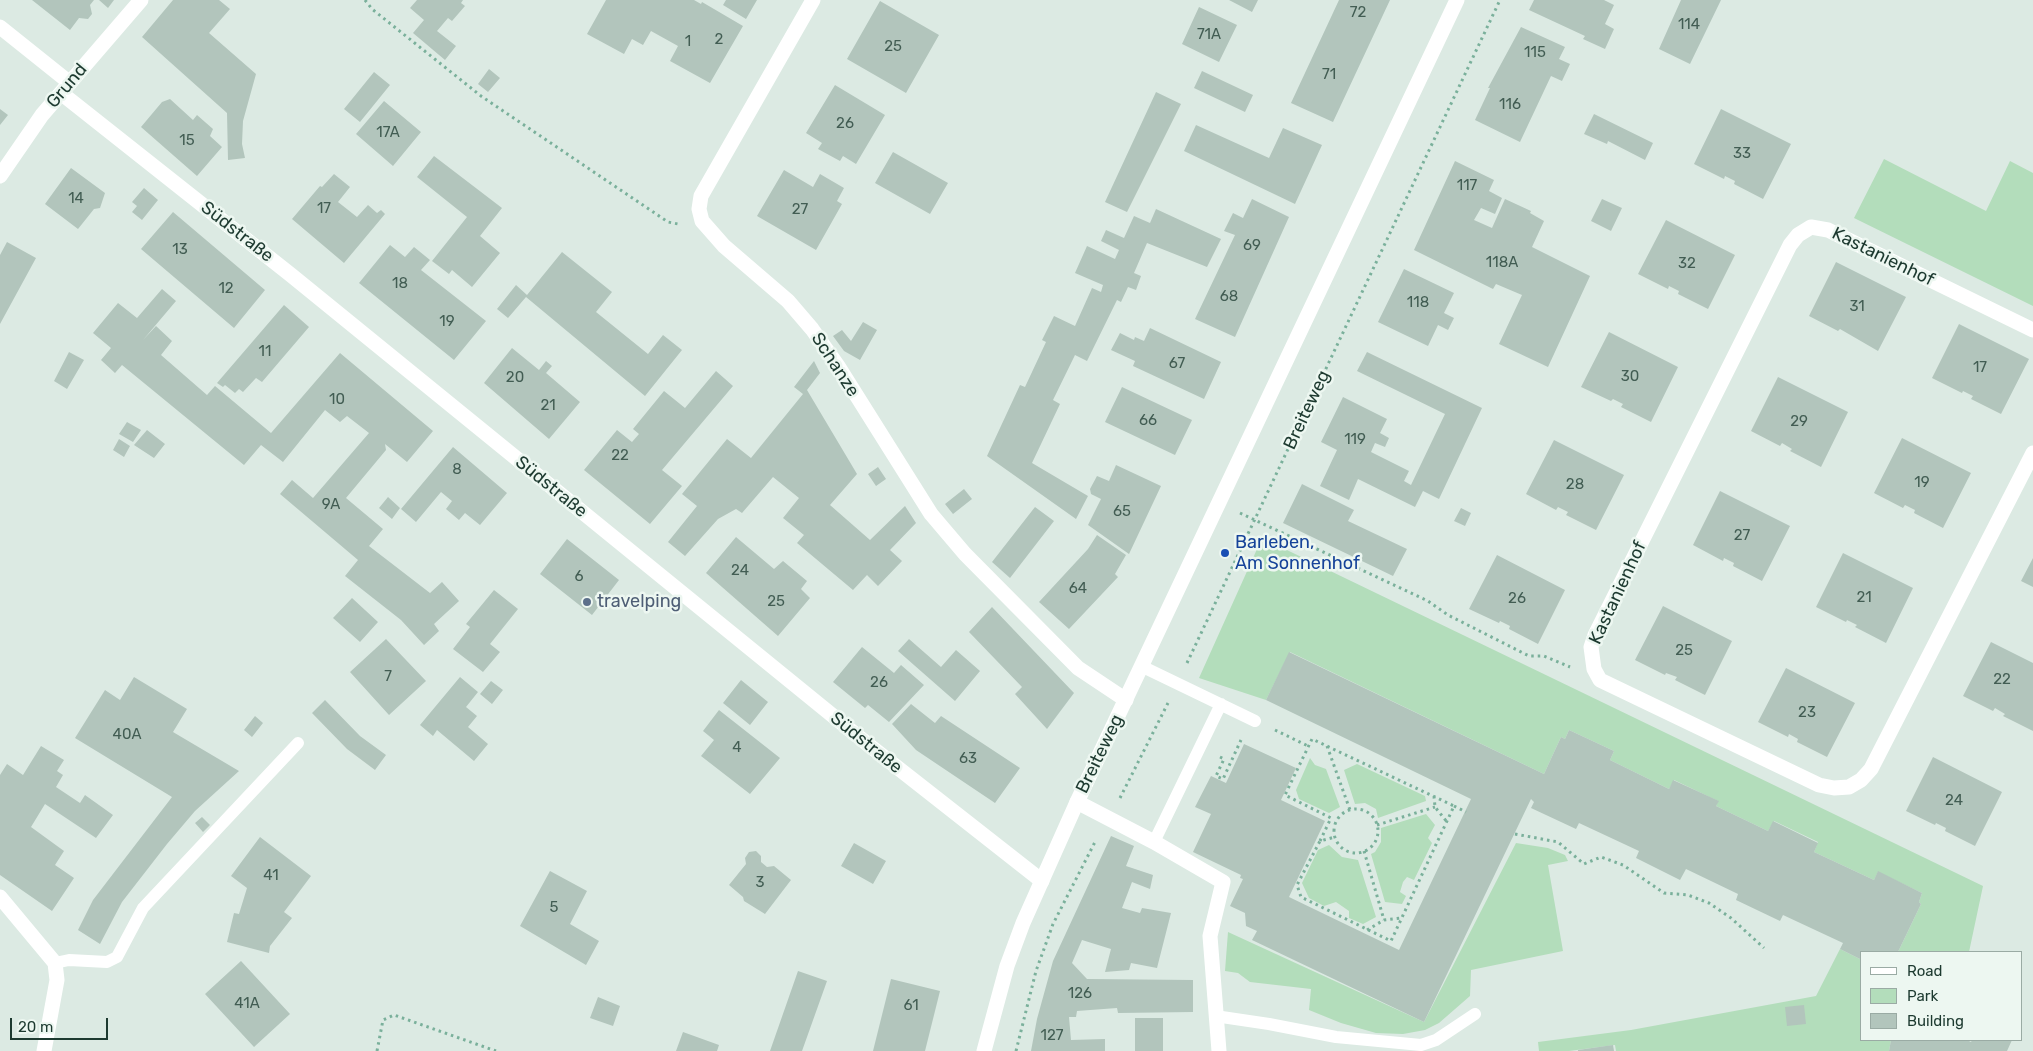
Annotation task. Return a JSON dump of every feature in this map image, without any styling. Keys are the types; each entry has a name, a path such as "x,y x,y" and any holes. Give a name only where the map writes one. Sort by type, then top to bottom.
{"street":[{"name":"Grund","path":"0,176 21,143 65,88 141,0"},
{"path":"702,221 699,210 701,196 813,0"},
{"name":"Breiteweg","path":"984,1051 1007,966 1077,802 1457,0"},
{"name":"Südstraße","path":"0,27 65,88 291,275 825,710 1042,881"},
{"name":"Schanze","path":"702,221 724,246 788,301 812,329 838,366 931,514 965,554 1078,668 1126,700"},
{"name":"Kastanienhof","path":"1600,680 1591,657 1590,647 1595,635 1790,245 1798,234 1811,227 1828,230 2033,330"},
{"path":"1600,680 1819,785 1834,788 1849,787 1860,780 1871,769 2033,452"},
{"name":"Breiteweg","path":"1077,802 1108,816 1223,882 1210,936 1215,1016"},
{"path":"0,897 55,963 57,980 44,1051"},
{"path":"1215,1016 1219,1051"}],"lane":[{"path":"1141,666 1253,720"},
{"path":"1154,842 1221,704"},
{"path":"55,963 69,960 107,962 116,956 143,908 298,744"},
{"path":"1215,1016 1336,1037 1421,1045 1436,1040 1475,1014"}],"path":[{"path":"365,0 372,10 481,96 668,222 683,225 702,221"},
{"name":"Breiteweg","path":"1016,1051 1036,971 1053,924 1177,684 1500,0"},
{"path":"1218,503 1428,600 1448,615 1529,656 1544,656 1600,680"},
{"path":"1218,756 1224,759 1216,776 1223,779 1253,720 1308,746"},
{"path":"1338,818 1331,818 1285,795 1312,739 1466,812"},
{"path":"1327,746 1350,810"},
{"path":"1434,796 1436,807 1447,822"},
{"path":"1331,818 1297,885 1301,897 1391,941 1454,806"},
{"path":"1377,824 1436,807"},
{"path":"1350,810 1364,810 1372,816 1377,824 1378,834 1374,843 1358,853 1348,851 1340,845 1335,837 1334,827 1338,818 1350,810"},
{"path":"1515,834 1558,842 1584,864 1601,857 1623,865 1664,893 1688,895 1708,903 1731,918 1764,948"},
{"path":"1320,842 1335,837"},
{"path":"1364,850 1384,920"},
{"path":"1367,930 1384,920 1401,918"},
{"path":"377,1051 383,1020 394,1015 496,1051"}],"green space":[{"path":"1884,159 1986,211 2010,161 2033,173 2033,306 1854,218"},
{"path":"1262,538 1983,886 1969,951 1898,951 1921,904 1919,902 1922,893 1878,872 1874,880 1814,852 1818,842 1774,821 1768,831 1716,806 1718,801 1674,780 1669,789 1610,760 1614,751 1569,730 1565,739 1561,737 1544,774 1290,652 1266,700 1199,678"},
{"path":"1310,758 1315,765 1326,769 1340,807 1329,813 1299,799 1296,790"},
{"path":"1357,764 1425,796 1426,801 1378,818 1376,809 1365,803 1355,804 1344,770"},
{"path":"1426,814 1435,825 1428,838 1432,843 1414,880 1407,877 1403,882 1400,892 1406,896 1402,904 1385,902 1371,854 1375,852 1381,842 1381,828"},
{"path":"1516,843 1548,848 1565,855 1568,861 1548,865 1563,951 1471,970 1470,996 1439,1023 1425,1030 1403,1034 1376,1033 1341,1023 1309,1010 1311,989 1250,982 1238,973 1225,971 1228,932 1424,1022"},
{"path":"1329,845 1342,857 1358,860 1376,917 1363,924 1349,918 1349,911 1336,902 1324,906 1309,898 1302,883 1318,850"},
{"path":"1840,949 1860,959 1860,1041 1891,1041 1889,1051 1616,1051 1615,1045 1569,1051 1539,1051 1538,1042 1631,1030 1816,996"}],"building":[{"path":"32,0 94,0 90,5 92,14 88,19 79,18 70,30"},
{"path":"99,0 114,0 108,8"},
{"path":"173,0 219,0 230,9 209,33 256,74 243,121 242,144 245,158 228,160 227,113 142,37"},
{"path":"417,0 463,0 461,3 465,6 452,21 448,18 437,31 456,46 445,60 413,33 424,20 410,8"},
{"path":"606,0 694,0 701,4 702,2 743,26 710,83 670,61 678,46 651,31 643,45 632,39 624,54 587,34"},
{"path":"726,0 757,0 746,19 723,5"},
{"path":"1229,0 1258,0 1252,12"},
{"path":"1339,0 1390,0 1333,122 1291,103"},
{"path":"1534,0 1604,0 1614,5 1605,24 1614,29 1605,49 1583,39 1585,36 1529,10"},
{"path":"1681,0 1721,0 1690,64 1659,49"},
{"path":"880,1 939,35 906,93 847,59"},
{"path":"1199,7 1237,25 1219,62 1182,44"},
{"path":"1521,27 1565,47 1559,59 1570,64 1562,81 1551,76 1520,142 1475,120 1490,88 1488,88"},
{"path":"489,69 500,78 488,92 478,84"},
{"path":"1202,71 1253,95 1245,112 1194,88"},
{"path":"374,72 390,85 360,122 344,109"},
{"path":"835,85 885,115 856,164 843,156 840,161 818,149 822,143 806,133"},
{"path":"1156,92 1181,104 1127,212 1105,202"},
{"path":"170,99 193,120 197,115 213,129 210,136 222,147 197,176 141,127 162,102"},
{"path":"384,101 421,132 393,166 356,134"},
{"path":"0,109 8,115 0,125"},
{"path":"1721,109 1791,144 1763,199 1734,184 1735,181 1725,176 1724,179 1694,164"},
{"path":"1594,114 1653,143 1645,160 1608,141 1607,144 1584,134"},
{"path":"1196,125 1269,158 1283,128 1322,145 1295,204 1184,151"},
{"path":"893,152 948,183 930,214 875,183"},
{"path":"434,156 502,208 480,236 500,253 472,287 452,270 449,274 432,261 467,217 417,177"},
{"path":"1455,161 1494,180 1489,191 1502,198 1495,214 1481,208 1474,220 1492,228 1505,199 1531,211 1530,213 1544,221 1532,247 1590,276 1548,367 1499,344 1522,295 1496,284 1493,289 1414,250"},
{"path":"71,168 105,193 100,208 94,209 78,229 45,204"},
{"path":"784,170 813,187 820,174 844,188 837,201 842,204 816,250 757,216"},
{"path":"334,174 350,187 338,202 357,217 368,205 377,213 381,210 385,214 344,263 292,219 320,186 322,187"},
{"path":"144,188 158,200 142,220 132,212 137,206 132,202"},
{"path":"1252,199 1289,217 1235,337 1195,319 1235,235 1224,231 1233,213 1243,218"},
{"path":"1602,199 1622,208 1611,231 1591,221"},
{"path":"1156,209 1221,239 1207,267 1147,243 1134,273 1141,276 1136,290 1128,287 1121,302 1117,300 1087,361 1075,355 1053,400 1060,404 1032,463 1088,496 1076,519 987,456 1020,385 1025,387 1046,342 1042,340 1054,316 1075,326 1092,288 1101,292 1103,285 1075,273 1087,246 1115,259 1119,250 1101,241 1106,230 1124,238 1134,216 1150,223"},
{"path":"173,212 265,290 234,328 141,249"},
{"path":"1666,220 1735,255 1708,309 1678,294 1679,291 1669,286 1668,289 1638,274"},
{"path":"7,242 36,258 0,324 0,255"},
{"path":"390,245 405,257 414,247 430,260 421,270 486,321 454,360 359,283"},
{"path":"562,252 612,292 596,312 648,354 663,335 682,350 645,396 526,297 508,318 497,309 516,285 527,295"},
{"path":"1836,262 1906,297 1878,351 1840,329 1838,331 1809,316"},
{"path":"1404,269 1454,293 1444,313 1454,318 1448,330 1438,325 1428,346 1378,322"},
{"path":"162,289 176,301 143,340 156,326 172,341 161,355 207,395 215,386 271,433 340,353 433,431 407,462 385,444 386,450 346,498 383,529 369,546 430,593 442,582 459,601 434,624 439,631 424,645 401,620 345,576 358,560 280,494 292,480 313,498 369,433 347,416 340,422 325,410 283,462 261,445 244,465 122,365 115,373 101,360 111,348 93,333 118,303 137,318"},
{"path":"284,305 309,327 262,382 256,378 243,392 239,389 235,393 225,385 223,387 217,383"},
{"path":"863,322 877,330 860,360 844,351 833,336 842,330 851,341"},
{"path":"1959,324 2029,359 2001,414 1971,399 1973,396 1963,391 1962,393 1932,378"},
{"path":"1150,328 1221,362 1204,399 1133,366 1135,361 1111,350 1120,333 1134,340 1135,337 1144,341"},
{"path":"1609,332 1678,367 1651,422 1621,407 1623,404 1613,399 1611,401 1581,387"},
{"path":"512,348 539,370 546,361 552,366 546,373 580,402 549,439 484,383"},
{"path":"69,352 84,360 67,389 54,381"},
{"path":"1367,352 1482,408 1439,499 1423,491 1415,507 1358,479 1349,500 1320,486 1337,450 1321,442 1343,397 1387,419 1380,433 1389,438 1385,447 1375,443 1371,452 1409,471 1404,481 1411,485 1445,414 1357,371"},
{"path":"814,361 820,373 807,390 857,474 830,505 870,540 905,506 916,523 890,550 902,561 878,586 867,575 853,590 797,543 804,535 783,518 799,498 773,477 742,513 736,509 718,519 685,556 668,542 697,506 682,494 727,439 751,458 803,394 794,387"},
{"path":"716,371 733,386 662,470 682,486 650,524 584,470 617,430 632,442 639,434 633,429 664,391 685,408"},
{"path":"1778,377 1848,412 1821,467 1790,451 1792,449 1782,443 1780,446 1751,431"},
{"path":"1122,387 1192,420 1175,455 1105,422"},
{"path":"127,422 141,430 133,442 119,434"},
{"path":"147,430 165,444 154,458 134,445"},
{"path":"1902,438 1971,473 1943,528 1914,513 1915,510 1905,505 1903,508 1874,493"},
{"path":"119,439 130,446 124,457 113,450"},
{"path":"1554,440 1624,475 1596,530 1566,515 1568,512 1558,507 1556,510 1526,494"},
{"path":"453,447 507,493 480,525 465,513 459,520 446,509 452,501 441,492 416,522 401,509"},
{"path":"1116,465 1161,486 1129,554 1088,525 1101,499 1091,494 1090,489 1097,476 1109,481"},
{"path":"878,467 886,479 876,486 868,474"},
{"path":"1302,484 1354,510 1348,521 1407,549 1393,576 1283,523"},
{"path":"964,489 972,499 953,514 945,504"},
{"path":"1720,491 1790,526 1762,581 1733,566 1734,563 1724,558 1723,561 1693,545"},
{"path":"388,497 400,508 392,519 379,508"},
{"path":"1035,507 1054,521 1010,578 992,562"},
{"path":"1461,508 1471,513 1465,526 1454,521"},
{"path":"1097,535 1126,555 1115,574 1118,577 1069,629 1039,602 1088,549"},
{"path":"736,537 774,569 783,561 807,581 801,589 810,598 778,636 706,573"},
{"path":"567,539 619,580 592,615 540,574"},
{"path":"1843,553 1913,588 1886,643 1855,627 1857,625 1847,620 1846,622 1816,607"},
{"path":"1497,555 1565,590 1538,644 1509,629 1510,626 1469,609"},
{"path":"2033,558 2033,587 2021,581"},
{"path":"494,590 518,609 490,644 500,652 483,672 453,649 470,627 466,624"},
{"path":"352,598 378,622 360,642 333,618"},
{"path":"1663,606 1732,641 1705,695 1675,680 1677,677 1666,673 1665,675 1635,660"},
{"path":"992,607 1074,693 1047,729 1015,694 1022,687 969,632"},
{"path":"386,639 426,681 389,715 350,672"},
{"path":"909,639 941,667 956,650 980,671 955,701 898,651"},
{"path":"1991,642 2033,663 2033,731 2003,716 2005,714 1995,708 1993,711 1963,696"},
{"path":"862,647 894,673 901,665 924,685 889,722 868,705 865,708 833,682"},
{"path":"1289,652 1544,774 1561,737 1565,739 1569,730 1614,751 1610,760 1669,789 1673,780 1719,801 1716,806 1768,831 1773,821 1818,843 1814,852 1874,880 1878,871 1922,893 1919,902 1921,904 1898,951 1860,951 1860,959 1840,949 1843,943 1783,915 1780,921 1736,900 1738,894 1686,869 1680,880 1636,858 1639,851 1579,823 1576,829 1531,808 1534,802 1531,799 1424,1022 1252,940 1257,931 1246,926 1245,913 1230,906 1243,879 1240,878 1241,875 1193,852 1211,814 1195,807 1211,776 1226,783 1244,744 1296,768 1281,800 1325,821 1289,897 1399,950 1471,799 1266,700"},
{"path":"1786,668 1855,703 1827,757 1797,742 1798,739 1789,734 1788,737 1758,722"},
{"path":"134,677 187,709 173,732 239,771 195,811 167,844 122,902 100,944 78,930 93,900 172,797 75,738 105,690 120,700"},
{"path":"460,677 478,692 466,707 477,716 468,727 488,744 474,761 437,730 433,736 420,725"},
{"path":"741,680 768,702 750,725 723,703"},
{"path":"491,681 503,690 492,704 480,694"},
{"path":"325,700 360,736 386,755 375,770 347,749 312,713"},
{"path":"911,704 935,723 941,716 1020,768 995,803 916,750 892,724"},
{"path":"719,710 780,758 750,794 701,756 714,740 703,731"},
{"path":"255,716 263,723 252,737 244,730"},
{"path":"41,746 64,760 57,771 63,775 56,787 80,803 85,795 113,815 96,838 45,804 31,827 64,851 55,865 74,878 52,911 0,875 0,775 7,764 23,775"},
{"path":"1933,757 2002,792 1975,846 1945,831 1946,828 1936,823 1935,825 1906,811"},
{"path":"202,817 210,825 203,832 195,823"},
{"path":"1111,836 1134,846 1126,866 1153,875 1150,889 1132,882 1122,908 1140,913 1142,908 1171,913 1157,968 1131,963 1129,970 1105,972 1111,949 1082,940 1072,963 1087,979 1193,980 1193,1012 1118,1013 1117,1008 1077,1011 1076,1017 1069,1017 1071,1040 1105,1039 1105,1051 1031,1051 1037,1019 1053,961"},
{"path":"260,837 311,876 284,912 292,918 270,946 269,953 227,942 234,913 239,914 247,888 231,876"},
{"path":"854,843 886,861 873,884 841,866"},
{"path":"756,851 761,856 761,862 767,867 774,866 791,880 765,914 744,901 743,897 729,885 746,864 745,858 749,852"},
{"path":"550,871 587,891 570,924 599,941 586,965 520,926"},
{"path":"241,961 290,1014 254,1047 205,994"},
{"path":"798,971 827,981 802,1051 770,1051"},
{"path":"891,979 940,991 925,1051 873,1051"},
{"path":"598,997 620,1006 613,1026 590,1018"},
{"path":"1804,1005 1806,1024 1787,1026 1785,1007"},
{"path":"1135,1018 1163,1018 1163,1051 1135,1051"},
{"path":"683,1032 719,1045 717,1051 676,1051"},
{"path":"1891,1041 2012,1041 2007,1051 1889,1051"},
{"path":"1613,1045 1614,1051 1578,1051 1578,1050"}],"place":[{"name":"Barleben, Am Sonnenhof","path":"1225,553"},
{"name":"travelping","path":"587,602"}]}
